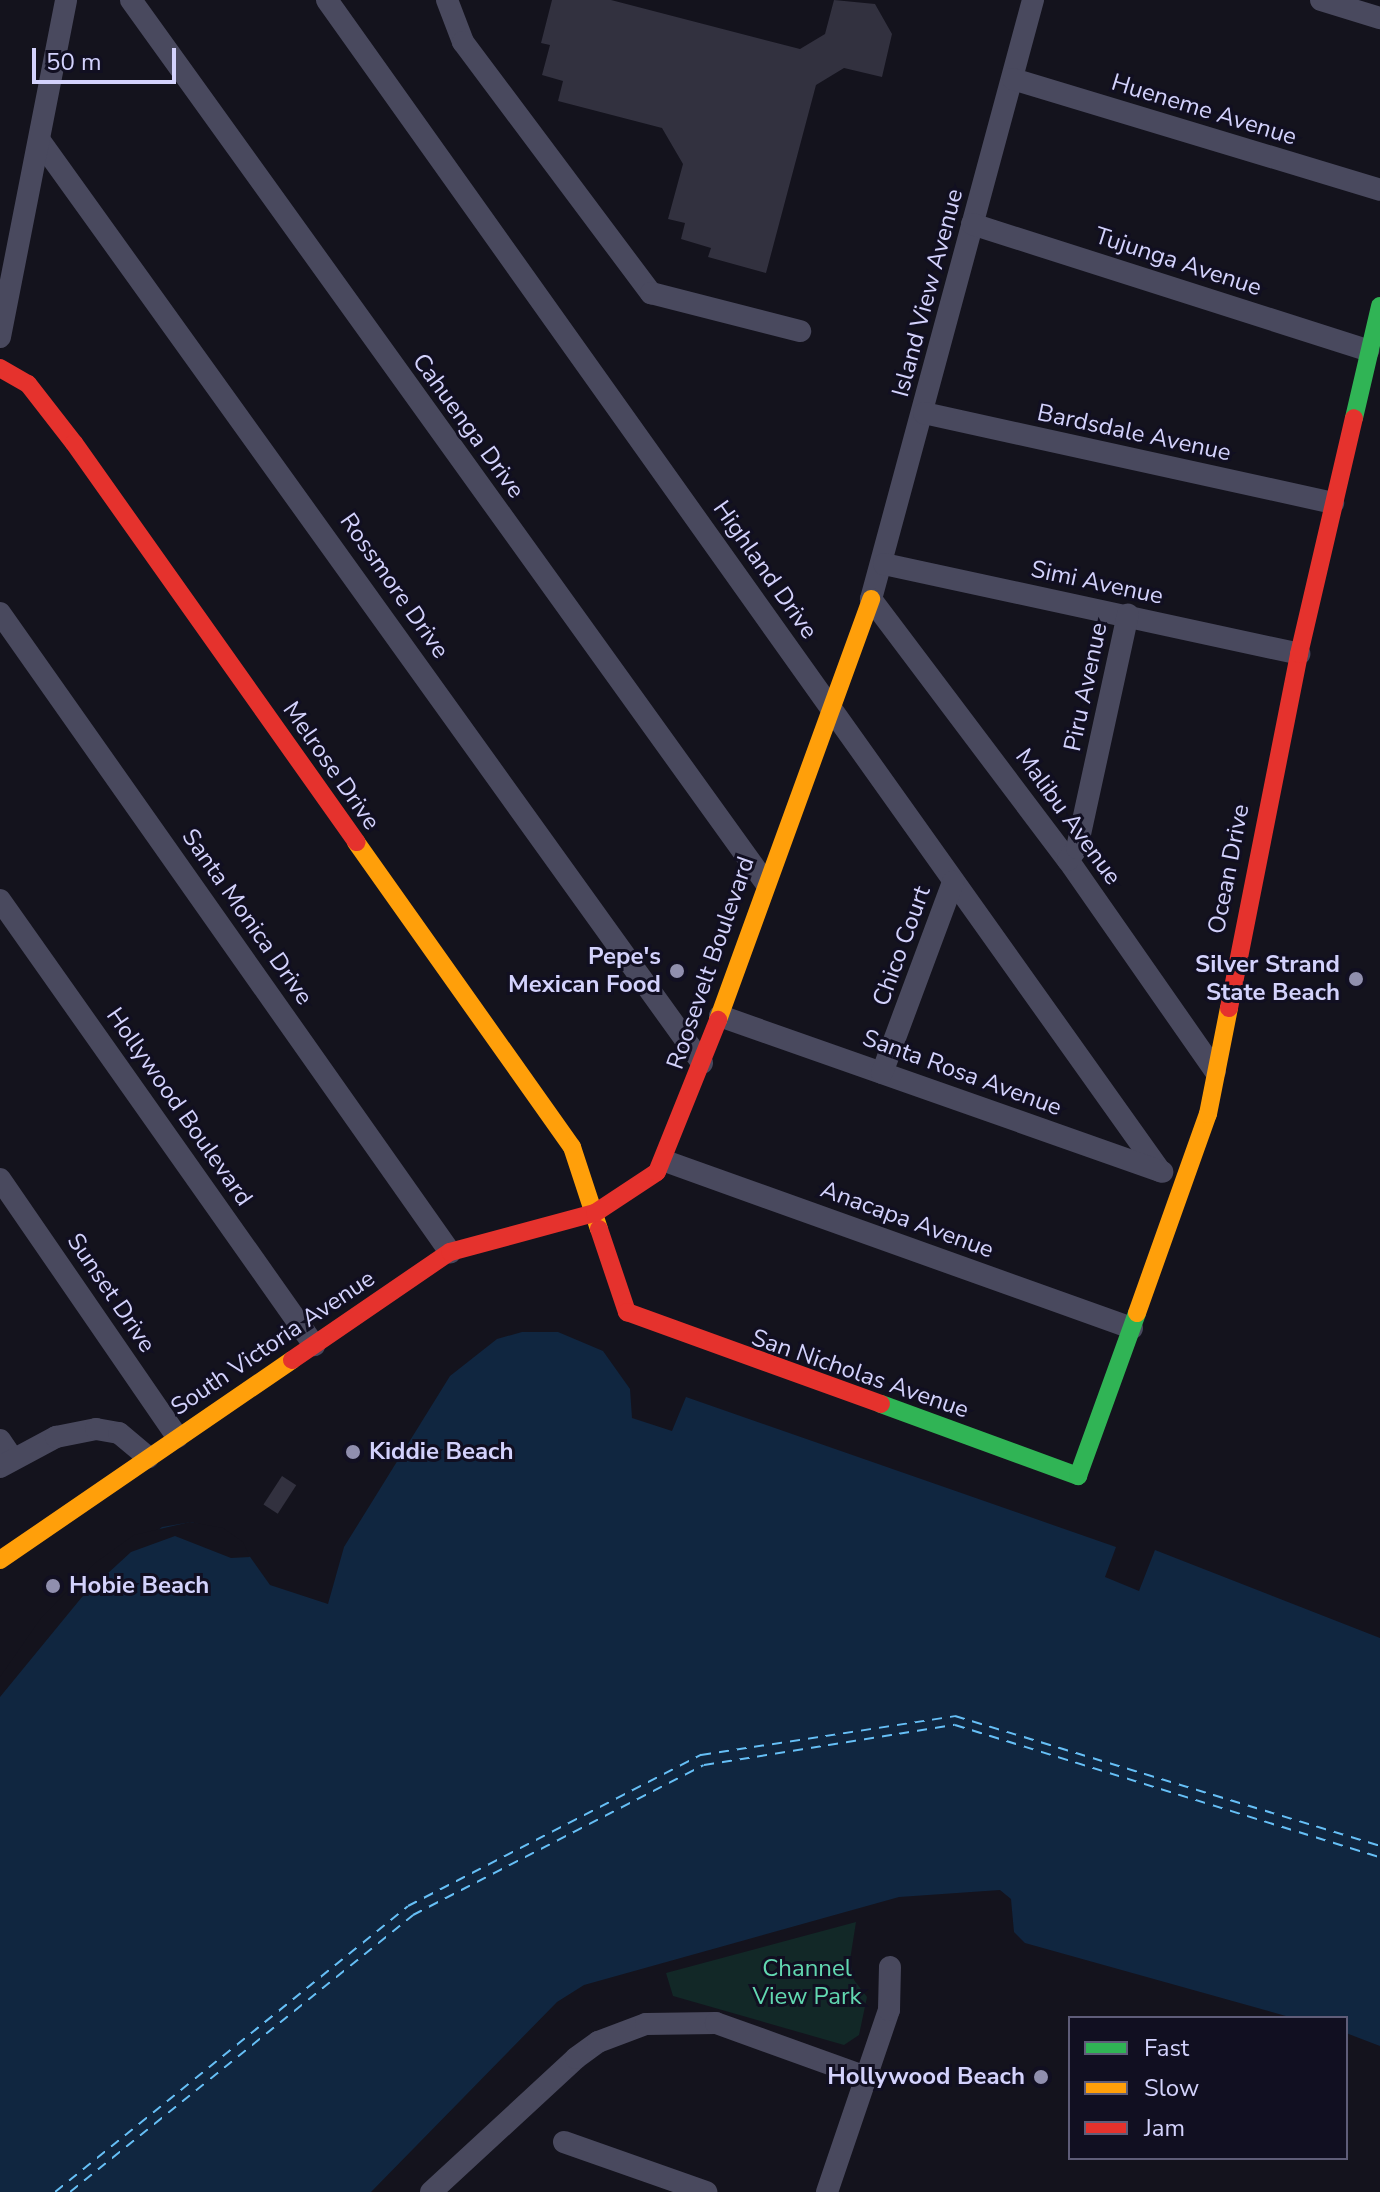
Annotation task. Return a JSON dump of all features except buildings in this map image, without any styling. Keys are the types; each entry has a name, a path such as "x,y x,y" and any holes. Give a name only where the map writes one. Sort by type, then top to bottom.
{"street":[{"path":"0,337 66,0"},
{"name":"Cahuenga Drive","path":"131,0 765,882"},
{"name":"Highland Drive","path":"327,0 1160,1171"},
{"path":"447,0 463,42 651,293 800,331"},
{"name":"Island View Avenue","path":"871,599 884,564 1033,0"},
{"path":"1321,0 1380,18"},
{"name":"Hueneme Avenue","path":"1013,79 1380,190"},
{"name":"Rossmore Drive","path":"40,141 702,1063"},
{"name":"Tujunga Avenue","path":"972,224 1368,350"},
{"name":"Ocean Drive","path":"1078,1476 1185,1182 1215,1071 1299,654 1380,306"},
{"name":"Melrose Drive","path":"0,368 28,384 74,443 572,1147 595,1213"},
{"name":"Bardsdale Avenue","path":"924,413 1333,503"},
{"name":"Simi Avenue","path":"884,564 1299,654"},
{"name":"Roosevelt Boulevard","path":"595,1213 646,1181 665,1161 871,599"},
{"name":"Malibu Avenue","path":"871,599 1068,860 1215,1071"},
{"name":"Santa Monica Drive","path":"0,613 450,1252"},
{"name":"Piru Avenue","path":"1068,860 1077,848 1128,615"},
{"name":"Chico Court","path":"882,1073 953,882"},
{"name":"Hollywood Boulevard","path":"0,900 314,1345"},
{"name":"Santa Rosa Avenue","path":"720,1016 1185,1182"},
{"name":"Anacapa Avenue","path":"665,1161 1132,1328"},
{"name":"Sunset Drive","path":"0,1179 177,1437"},
{"name":"South Victoria Avenue","path":"0,1560 450,1252 595,1213"},
{"name":"San Nicholas Avenue","path":"595,1213 627,1312 1078,1476"},
{"path":"4,1455 56,1437 96,1429 119,1433 148,1457"},
{"path":"827,2192 889,2010 890,1967"},
{"path":"431,2192 576,2058 598,2042 646,2024 716,2023 866,2077"},
{"path":"564,2142 706,2192"}],"green space":[{"name":"Channel View Park","path":"856,1922 850,1960 854,1980 867,1997 859,2035 844,2045 673,1996 666,1973"}],"water":[{"path":"522,1332 558,1332 603,1351 630,1389 632,1418 672,1431 686,1397 1116,1547 1105,1577 1139,1591 1155,1550 1380,1638 1380,2046 1348,2034 1348,2016 1286,2016 1025,1943 1014,1932 1011,1899 1000,1890 899,1897 584,1985 557,2002 371,2192 0,2192 0,1684 44,1620 162,1527 191,1522 221,1530 243,1547 270,1585 328,1604 344,1547 450,1376 497,1339"}],"pier":[{"path":"190,1522 223,1528 243,1542 250,1557 231,1558 175,1536 131,1552 82,1597 0,1697 0,1677 41,1618 95,1563 134,1535"}],"ferry route":[{"path":"55,2192 408,1906 701,1755 955,1716 1380,1846"},
{"path":"70,2192 413,1915 704,1765 955,1725 1380,1857"}],"traffic: fast":[{"path":"1354,418 1380,306"},
{"path":"881,1404 1078,1476 1137,1313"}],"traffic: slow":[{"path":"718,1020 871,599"},
{"path":"356,842 572,1147 599,1229"},
{"path":"1137,1313 1208,1114 1229,1008"},
{"path":"0,1560 292,1360"}],"traffic: jam":[{"path":"0,368 28,384 74,443 356,842"},
{"path":"1229,1008 1299,654 1354,418"},
{"path":"292,1360 450,1252 595,1213 657,1172 718,1020"},
{"path":"599,1229 627,1312 881,1404"}],"place":[{"name":"Pepe's Mexican Food","path":"677,971"},
{"name":"Silver Strand State Beach","path":"1356,979"},
{"name":"Kiddie Beach","path":"353,1452"},
{"name":"Hobie Beach","path":"53,1586"},
{"name":"Hollywood Beach","path":"1041,2077"}]}
